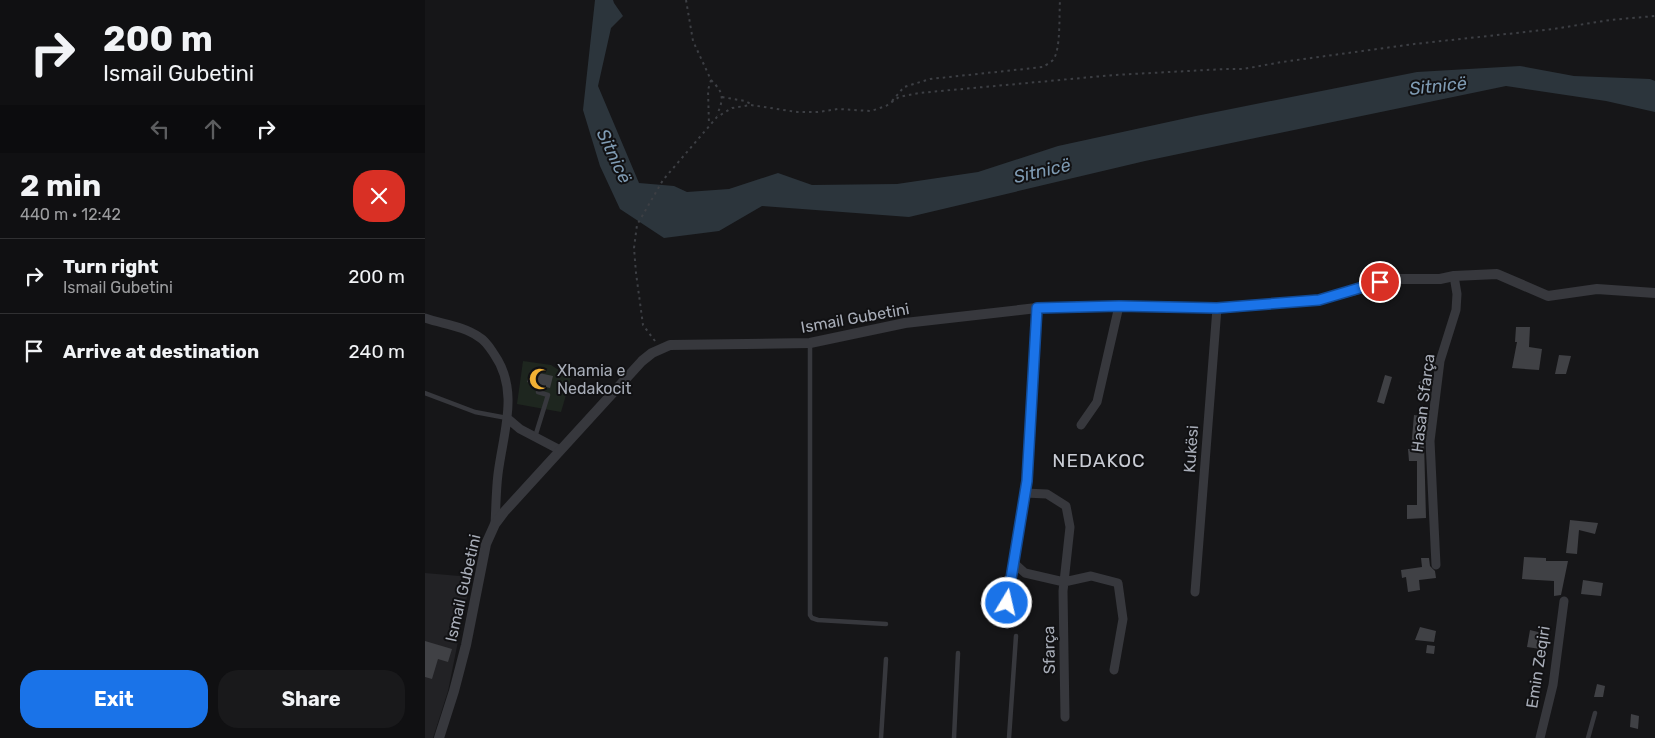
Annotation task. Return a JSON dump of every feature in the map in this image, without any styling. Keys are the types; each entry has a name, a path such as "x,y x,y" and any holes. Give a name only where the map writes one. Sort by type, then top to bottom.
{"street":[{"name":"Ismail Gubetini","path":"439,738 454,691 486,544 495,524 642,361 660,348 670,345 810,343 905,323 1037,308 1119,306 1217,308 1319,300 1397,279 1440,279 1454,276 1497,274 1548,296 1597,289 1655,293"},
{"name":"Hasan Sfarça","path":"1436,565 1430,441 1440,362 1456,310 1457,294 1454,276"},
{"path":"1081,425 1097,402 1119,306"},
{"path":"1007,603 1025,493 1037,308"},
{"name":"Kukësi","path":"1195,592 1217,308"},
{"path":"425,318 473,333 487,344 498,360 508,385 507,418 498,474 495,524"},
{"path":"507,418 520,429 560,450"},
{"name":"Sfarça","path":"1025,493 1047,494 1066,506 1070,527 1064,582 1065,717"},
{"path":"1014,563 1025,573 1064,582 1091,576 1118,583 1123,619 1114,670"},
{"name":"Emin Zeqiri","path":"1541,738 1553,685 1564,601"}],"lane":[{"path":"810,343 810,615 818,620 886,624"},
{"path":"535,437 548,395 538,392"},
{"path":"425,393 475,412 507,418"},
{"path":"1009,738 1016,636"},
{"path":"954,738 958,653"},
{"path":"881,738 885,659"},
{"path":"1588,738 1595,713"}],"path":[{"path":"660,348 643,325 635,257 637,225 663,180 716,117 722,97 719,89 711,80 693,41 686,0"},
{"path":"890,103 904,87 930,79 1043,67 1053,60 1059,46 1060,0"},
{"path":"716,117 732,108 753,106 797,112 818,112 838,109 871,111 899,97 919,93 1114,75 1225,69 1243,70 1283,62 1414,44 1655,16"},
{"path":"709,126 708,90 711,80"},
{"path":"722,97 745,101 753,106"}],"shaded area":[{"path":"523,361 551,365 571,378 561,412 517,404"},
{"path":"425,573 471,577 448,691 433,738 425,738"}],"water":[{"name":"Sitnicë","path":"595,0 613,0 623,16 611,28 598,86 639,183 674,186 687,192 729,189 778,173 812,185 897,184 978,172 1058,146 1196,116 1417,72 1520,66 1574,76 1650,79 1655,81 1655,112 1606,101 1506,86 1145,161 909,217 762,206 719,231 664,238 620,209 600,166 583,110"}],"building":[{"path":"1516,327 1530,327 1529,347 1542,349 1539,370 1512,368 1517,342 1515,342"},
{"path":"1559,355 1571,356 1566,374 1555,374"},
{"name":"Xhamia e Nedakocit","path":"530,371 553,376 550,388 527,382"},
{"path":"1385,375 1392,377 1384,404 1377,402"},
{"path":"1420,381 1431,383 1430,394 1417,391"},
{"path":"1414,415 1427,417 1424,441 1426,518 1407,519 1407,505 1417,505 1417,461 1409,461 1408,449 1411,449"},
{"path":"1570,520 1598,523 1595,534 1579,530 1577,554 1566,553"},
{"path":"1524,557 1546,558 1546,561 1568,561 1561,595 1554,596 1554,581 1522,579"},
{"path":"1421,558 1429,558 1430,566 1435,571 1436,578 1419,580 1420,590 1408,592 1406,577 1402,578 1401,570 1422,567"},
{"path":"1583,580 1603,583 1601,596 1581,594"},
{"path":"1420,627 1436,631 1434,642 1415,640"},
{"path":"1530,630 1550,635 1547,650 1527,647"},
{"path":"425,641 452,649 448,662 438,659 432,679 425,677"},
{"path":"1427,645 1435,646 1434,654 1426,653"},
{"path":"1597,684 1605,686 1603,697 1594,697"},
{"path":"1631,714 1639,716 1638,729 1630,727"}],"place":[{"name":"Xhamia e Nedakocit","path":"540,379"}],"district":[{"name":"NEDAKOC","path":"1099,460"}],"route":[{"path":"1007,603 1027,481 1037,308 1119,306 1217,308 1319,300 1380,282"}]}
